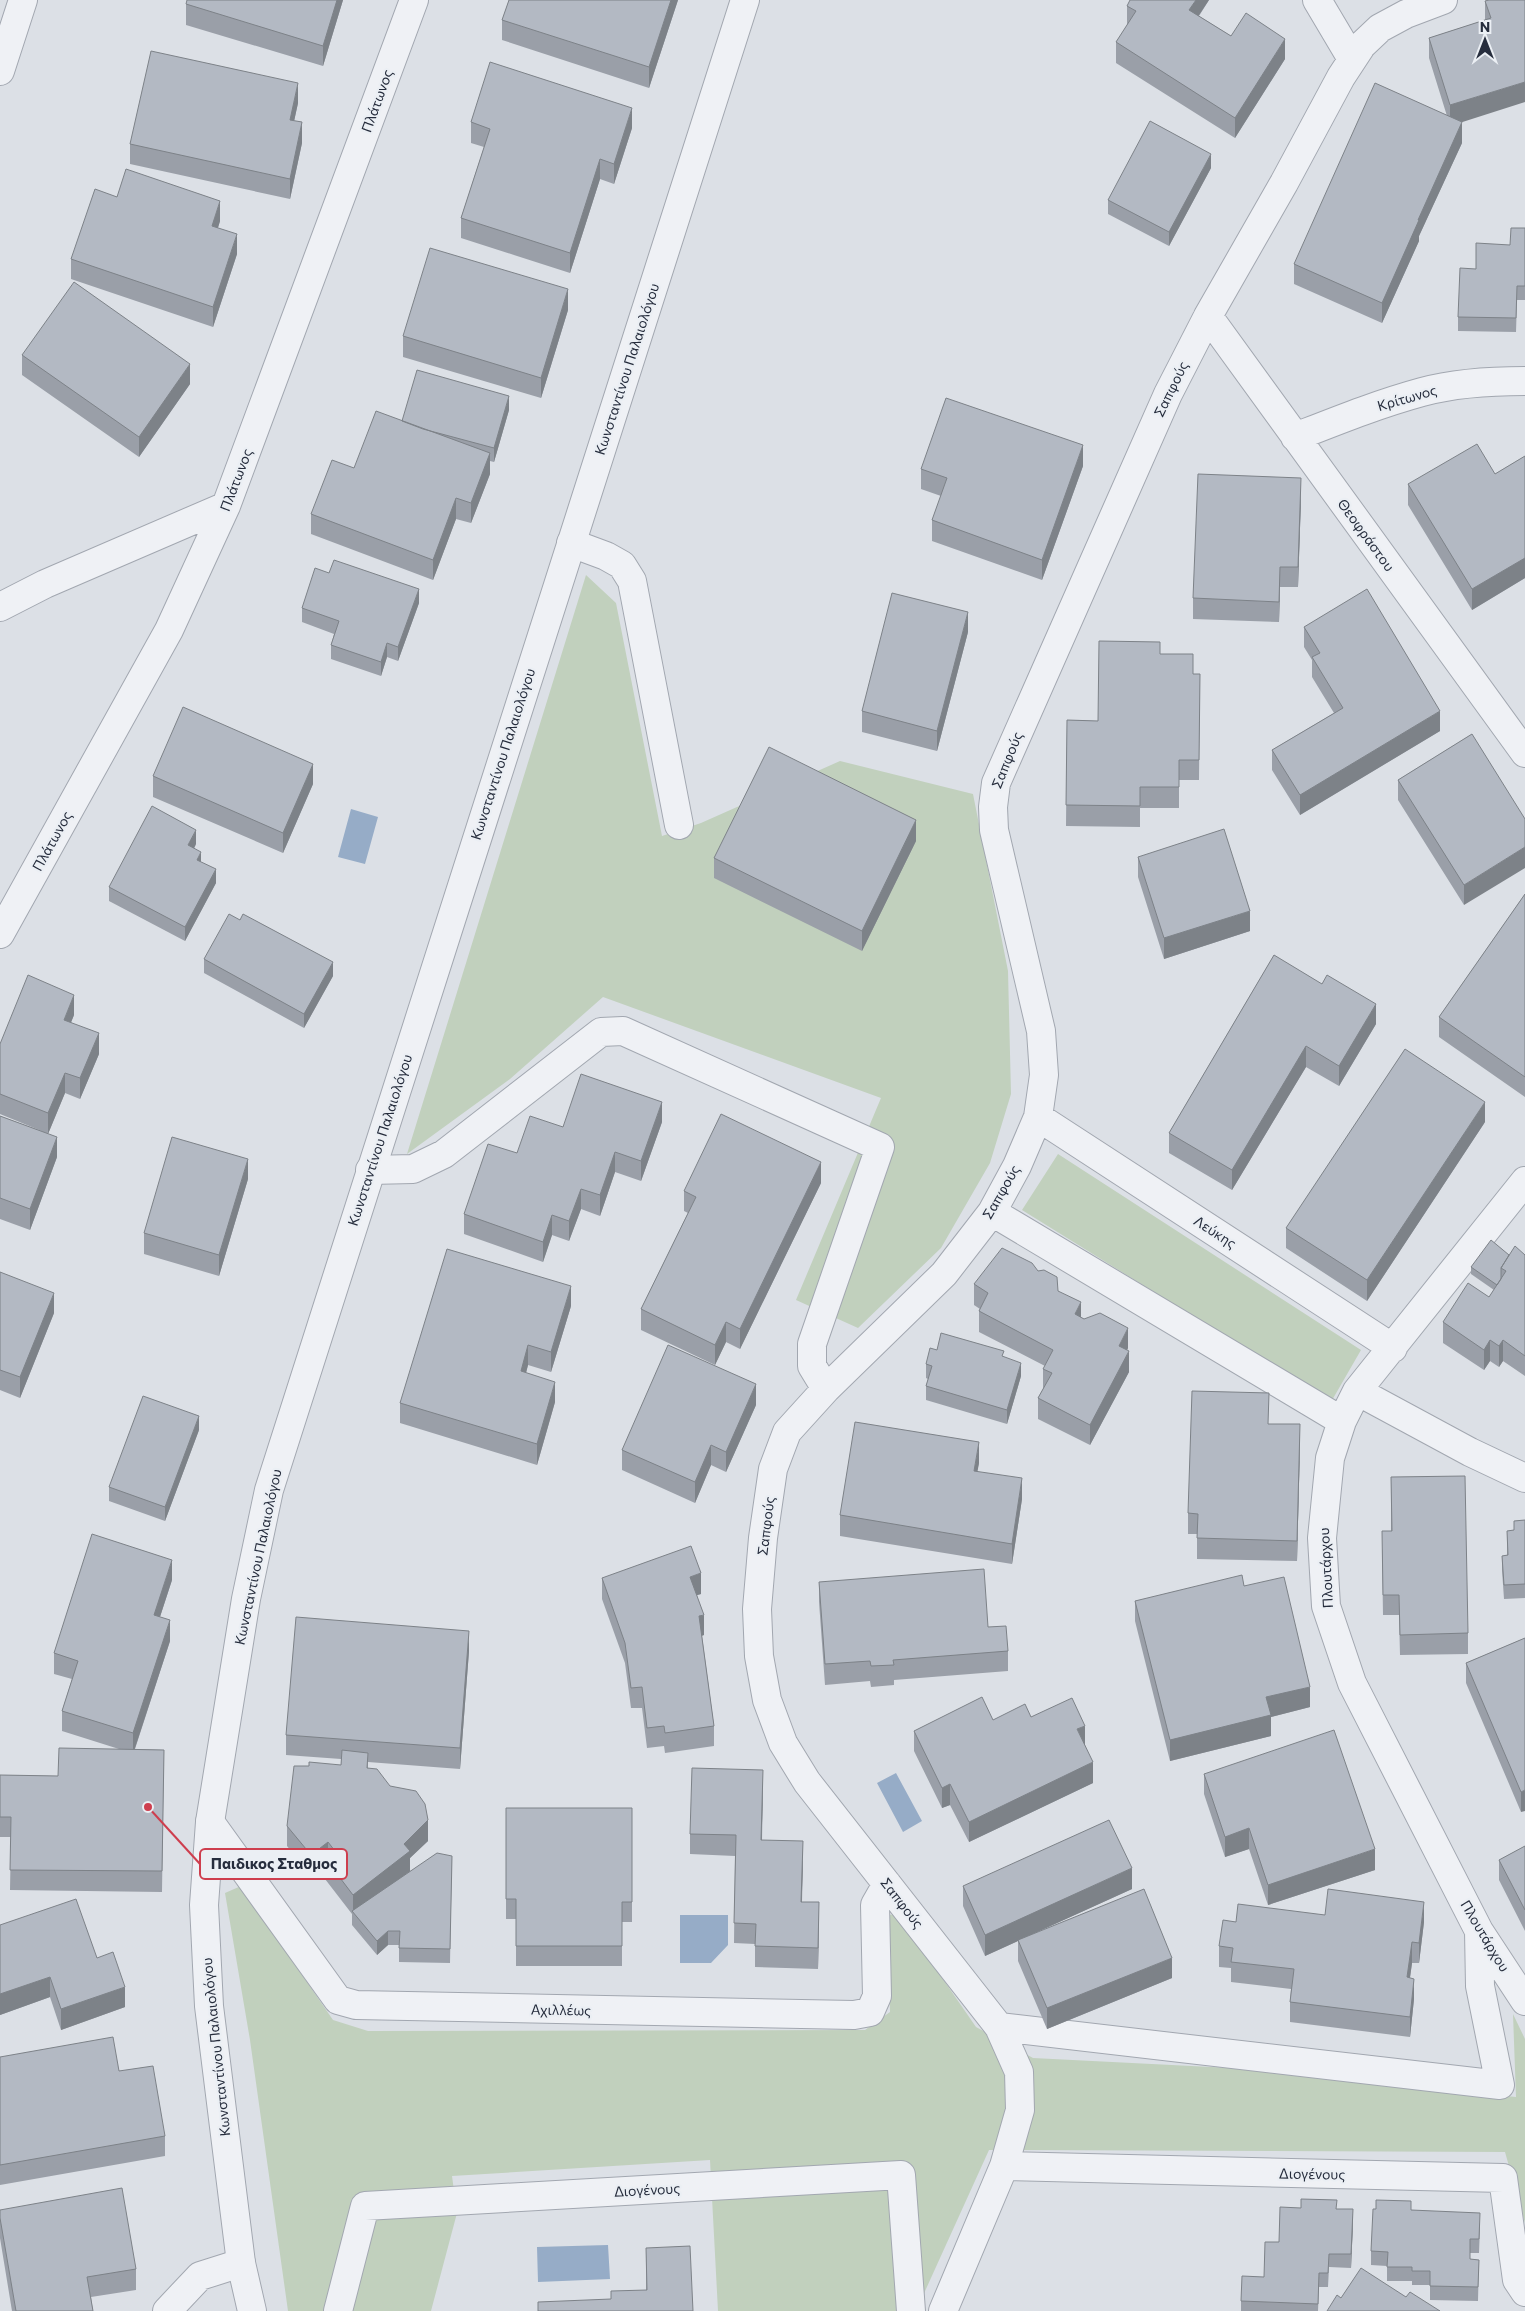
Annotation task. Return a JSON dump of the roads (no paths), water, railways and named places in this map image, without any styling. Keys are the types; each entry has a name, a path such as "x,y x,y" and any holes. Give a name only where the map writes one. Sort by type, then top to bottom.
{"street":[{"path":"0,71 23,0"},
{"name":"Πλάτωνος","path":"0,934 169,630 226,506 414,0"},
{"name":"Κωνσταντίνου Παλαιολόγου","path":"252,2311 241,2263 209,2006 204,1905 210,1822 246,1599 270,1490 370,1170 745,0"},
{"path":"1317,0 1352,59"},
{"name":"Σαπφούς","path":"943,2311 1004,2166 1020,2110 1019,2072 999,2028 807,1782 783,1743 767,1700 759,1656 757,1609 763,1538 773,1469 787,1432 826,1389 944,1274 992,1212 1017,1166 1038,1116 1044,1075 1041,1031 994,830 993,794 1009,752 1168,394 1208,316 1352,59 1369,37 1380,28 1406,14 1442,0"},
{"name":"Θεοφράστου","path":"1208,316 1525,752"},
{"name":"Κρίτωνος","path":"1295,437 1370,409 1423,392 1483,382 1525,381"},
{"path":"0,607 46,584 226,506"},
{"path":"571,543 606,556 622,565 632,581 679,825"},
{"path":"370,1170 413,1169 444,1154 601,1032 623,1031 880,1147 812,1344 812,1366 826,1389"},
{"name":"Λεύκης","path":"1038,1116 1393,1348"},
{"name":"Πλουτάρχου","path":"1525,1181 1357,1391 1342,1421 1330,1458 1322,1538 1326,1606 1352,1683 1479,1931 1525,2001"},
{"path":"992,1212 1342,1421"},
{"path":"1357,1391 1470,1452 1525,1478"},
{"name":"Αχιλλέως","path":"210,1822 338,2000 356,2005 825,2015 854,2015 870,2012 877,1996 875,1905 887,1884"},
{"path":"999,2028 1500,2085 1480,1986 1479,1931"},
{"name":"Διογένους","path":"1004,2166 1503,2178 1517,2280 1525,2292"},
{"name":"Διογένους","path":"338,2311 365,2206 901,2175 911,2311"},
{"path":"167,2311 200,2276 241,2263"}],"water":[{"path":"351,809 378,817 365,864 338,857"},
{"path":"896,1773 922,1821 903,1832 877,1783"},
{"path":"680,1915 728,1915 728,1945 711,1963 680,1963"},
{"path":"608,2245 610,2279 538,2282 537,2247"}],"place":[{"name":"Παιδικος Σταθμος","path":"148,1807"}]}
